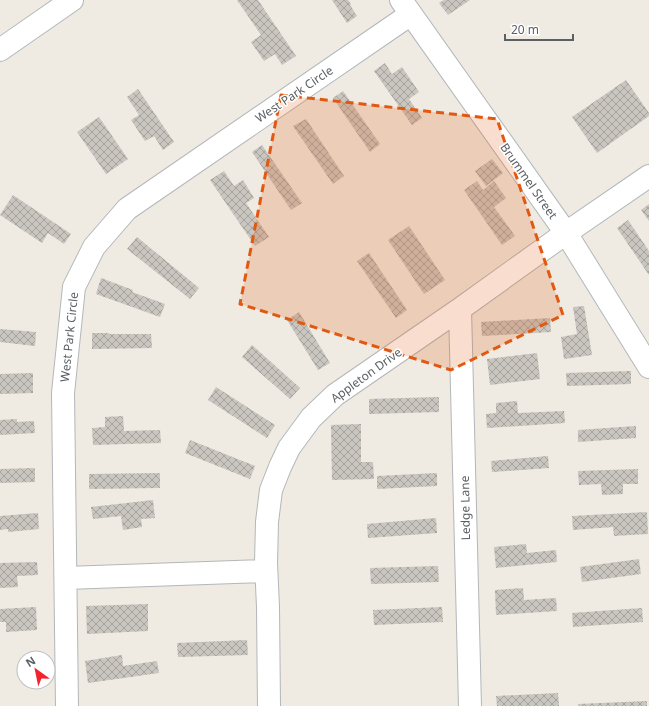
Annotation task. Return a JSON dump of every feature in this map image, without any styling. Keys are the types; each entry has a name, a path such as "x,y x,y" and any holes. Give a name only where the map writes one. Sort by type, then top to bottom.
{"street":[{"path":"0,50 72,0"},
{"name":"Brummel Street","path":"406,7 566,233 649,367"},
{"name":"West Park Circle","path":"67,706 63,393 74,288 94,247 127,210 406,7"},
{"name":"Appleton Drive","path":"269,706 266,571 267,522 271,490 280,467 290,448 311,418 335,395 649,176"},
{"name":"Ledge Lane","path":"460,309 470,706"},
{"path":"66,578 266,571"}],"highlighted area":[{"path":"281,95 497,119 563,315 451,370 240,304"}],"building":[{"path":"237,0 258,0 296,56 282,65 275,54 264,61 251,42 261,35"},
{"path":"332,0 348,0 357,16 347,23"},
{"path":"444,0 470,0 448,15 439,3"},
{"path":"385,63 392,74 402,67 419,92 409,99 422,118 412,125 374,71"},
{"path":"626,80 649,113 649,116 597,153 572,117"},
{"path":"138,89 174,142 163,150 154,136 145,141 131,120 139,115 127,97"},
{"path":"343,91 380,144 370,152 333,98"},
{"path":"99,117 128,159 106,174 77,132"},
{"path":"306,119 344,176 333,184 293,126"},
{"path":"262,145 302,203 291,210 252,152"},
{"path":"492,159 503,173 486,186 475,171"},
{"path":"224,171 234,186 243,180 254,198 246,203 269,237 255,246 210,180"},
{"path":"477,181 483,190 494,181 506,198 494,207 515,236 502,245 464,190"},
{"path":"13,195 71,234 64,244 48,233 42,243 0,215"},
{"path":"649,204 649,221 641,210"},
{"path":"628,220 649,251 649,275 617,228"},
{"path":"409,226 445,280 424,294 388,240"},
{"path":"137,237 199,288 190,299 127,249"},
{"path":"369,253 407,310 396,318 357,261"},
{"path":"101,278 133,290 132,292 165,304 160,317 96,294"},
{"path":"584,306 592,355 564,359 561,337 577,334 573,307"},
{"path":"299,312 330,363 318,370 287,320"},
{"path":"550,318 551,332 482,336 481,322"},
{"path":"0,329 36,332 35,346 0,342"},
{"path":"92,333 151,334 152,348 92,349"},
{"path":"252,345 300,388 290,399 242,357"},
{"path":"537,353 540,379 490,385 487,359"},
{"path":"631,371 631,384 567,386 566,373"},
{"path":"33,373 33,393 0,394 0,374"},
{"path":"216,387 275,425 267,438 208,400"},
{"path":"439,397 439,412 369,414 369,399"},
{"path":"517,401 518,413 564,411 565,423 487,428 486,414 496,413 496,403"},
{"path":"123,416 124,431 160,430 161,443 93,445 92,428 105,427 105,417"},
{"path":"17,419 17,422 34,421 35,433 0,435 0,420"},
{"path":"361,424 361,462 373,462 374,479 332,480 331,425"},
{"path":"636,426 636,438 578,442 578,430"},
{"path":"190,440 255,466 250,479 185,453"},
{"path":"548,456 549,468 492,472 491,461"},
{"path":"35,468 35,482 0,483 0,469"},
{"path":"638,469 638,484 623,484 623,494 602,495 601,484 579,485 578,471"},
{"path":"160,473 160,488 89,489 89,474"},
{"path":"437,473 437,486 377,489 377,476"},
{"path":"153,500 155,518 141,519 142,527 123,530 121,516 93,519 91,507"},
{"path":"647,512 648,534 614,536 613,527 573,530 572,516"},
{"path":"38,513 39,529 8,532 8,529 0,530 0,516"},
{"path":"436,518 437,533 368,538 367,524"},
{"path":"526,544 527,553 556,550 557,562 496,568 494,547"},
{"path":"639,559 641,574 582,582 580,567"},
{"path":"37,562 38,575 17,576 18,587 0,588 0,563"},
{"path":"438,566 439,582 371,584 370,568"},
{"path":"523,588 524,600 556,598 557,611 496,615 495,590"},
{"path":"148,604 148,631 87,634 86,606"},
{"path":"36,607 37,630 6,632 6,622 0,622 0,609"},
{"path":"442,607 443,622 374,625 373,610"},
{"path":"642,608 643,622 573,627 572,613"},
{"path":"247,640 248,655 178,657 177,643"},
{"path":"122,655 123,666 157,661 159,673 88,683 85,661"},
{"path":"558,693 559,706 497,706 496,696"},
{"path":"647,701 647,706 578,706 578,704"}]}
